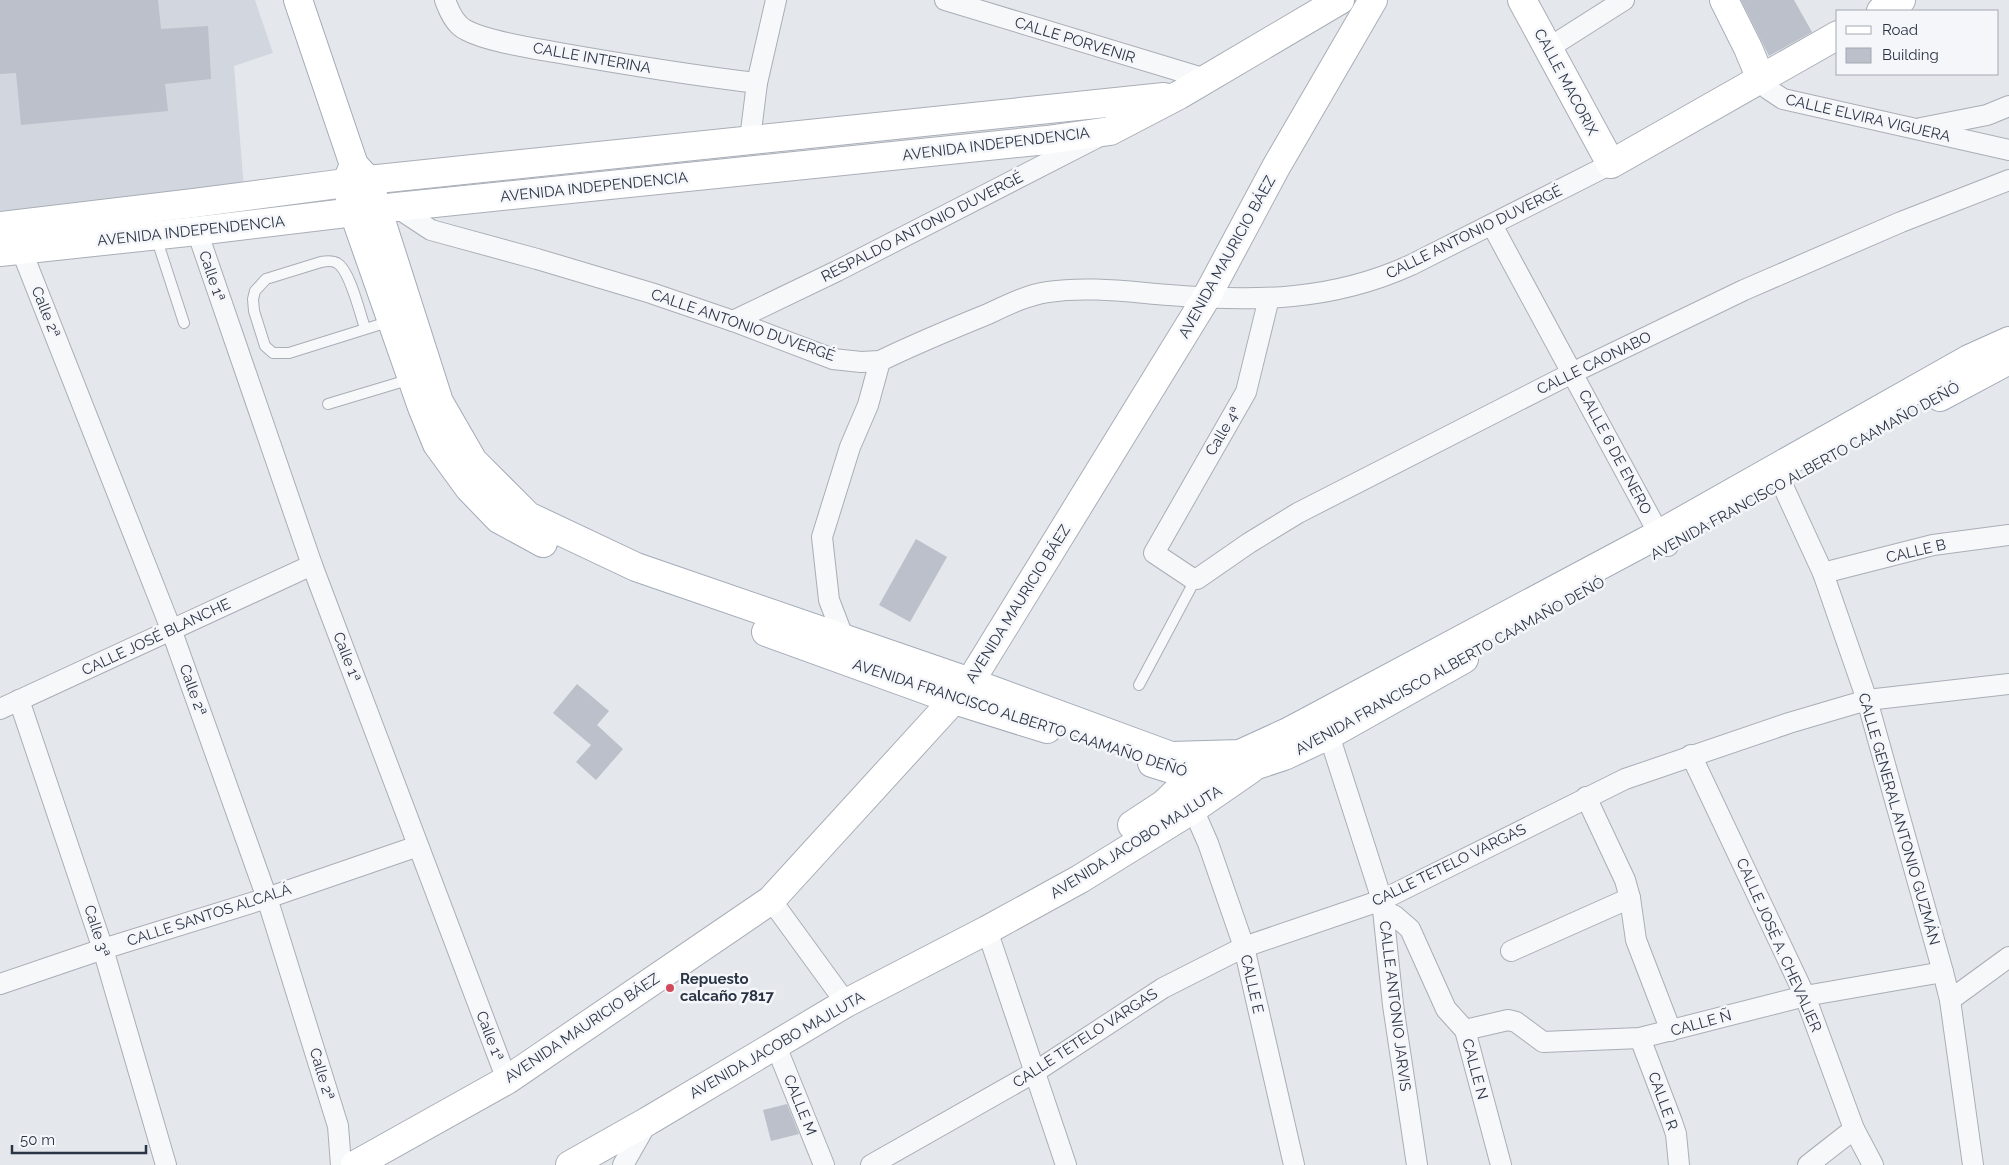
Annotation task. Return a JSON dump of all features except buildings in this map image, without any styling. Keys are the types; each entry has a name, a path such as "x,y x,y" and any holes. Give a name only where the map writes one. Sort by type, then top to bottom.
{"main road":[{"name":"AVENIDA FRANCISCO ALBERTO CAAMAÑO DEÑÓ","path":"298,0 356,176 376,210 440,402 473,461 528,516 636,567 844,639 962,691 1193,776 1223,776 1284,756 1329,735 1960,364 2009,341"},
{"name":"AVENIDA INDEPENDENCIA","path":"8,238 155,236 376,210 1046,140 1110,131 1179,95 1340,0"},
{"name":"AVENIDA MAURICIO BÁEZ","path":"355,1165 507,1080 771,900 962,691 1206,298 1276,167 1373,0"},
{"name":"CALLE MACORIX","path":"1522,0 1611,164"},
{"name":"CALLE ELVIRA VIGUERA","path":"1724,0 1761,79"},
{"path":"1883,10 1901,0"},
{"name":"CALLE ANTONIO DUVERGÉ","path":"1611,164 1836,36"},
{"name":"AVENIDA INDEPENDENCIA","path":"8,238 356,176 750,139 1179,95"},
{"name":"AVENIDA FRANCISCO ALBERTO CAAMAÑO DEÑÓ","path":"376,210 392,321 437,444 469,488 499,519 542,543 643,588 1171,756 1240,754 1288,732 1663,540 1782,484 2009,360"},
{"name":"AVENIDA JACOBO MAJLUTA","path":"570,1165 776,1046 846,1003 988,930 1080,879 1194,809 1255,765"},
{"name":"AVENIDA JACOBO MAJLUTA","path":"988,930 1066,869 1164,804 1193,776"}],"street":[{"name":"CALLE INTERINA","path":"445,0 451,15 465,30 481,35 533,48 624,64 757,83"},
{"path":"750,139 757,83 776,0"},
{"name":"CALLE PORVENIR","path":"946,0 1206,79"},
{"path":"1547,49 1624,0"},
{"name":"CALLE ELVIRA VIGUERA","path":"1761,79 1768,89 1783,99 2009,150"},
{"path":"1914,130 1987,115 2009,106"},
{"name":"RESPALDO ANTONIO DUVERGÉ","path":"733,321 837,271 1110,131"},
{"name":"CALLE ANTONIO DUVERGÉ","path":"376,210 431,230 537,259 733,321 834,359 861,362 880,361 1015,302 1048,292 1090,289 1206,298 1269,298 1330,292 1386,277 1611,164"},
{"name":"CALLE CAONABO","path":"1195,580 1249,543 1298,513 1572,373 1744,290 1901,222 2009,180"},
{"name":"CALLE 6 DE ENERO","path":"1492,225 1663,540"},
{"name":"Calle 1ª","path":"197,231 312,565 507,1080"},
{"name":"Calle 2ª","path":"8,238 171,630 267,898 338,1126 341,1165"},
{"name":"Calle 4ª","path":"1195,580 1154,553 1246,392 1269,298"},
{"path":"844,639 829,600 822,537 850,446 868,405 880,361"},
{"name":"CALLE GENERAL ANTONIO GUZMÁN","path":"1782,484 1824,573 1866,700 1943,972 1950,1000 1973,1165"},
{"name":"CALLE B","path":"1824,573 1933,545 2009,535"},
{"name":"CALLE JOSÉ BLANCHE","path":"0,709 312,565"},
{"name":"CALLE TETELO VARGAS","path":"871,1165 1035,1072 1163,988 1244,947 1383,905 1586,797 1625,779 1691,755 1866,700 2009,684"},
{"name":"Calle 3ª","path":"19,700 103,949 166,1165"},
{"name":"CALLE ANTONIO JARVIS","path":"1329,735 1383,905 1393,1005 1417,1165"},
{"name":"CALLE JOSÉ A. CHEVALIER","path":"1691,755 1805,996 1854,1128 1873,1165"},
{"path":"1586,797 1619,865 1630,898 1636,940 1671,1031"},
{"name":"CALLE E","path":"1194,809 1208,843 1244,947 1294,1165"},
{"name":"CALLE SANTOS ALCALÁ","path":"0,984 103,949 267,898 418,846"},
{"path":"1511,951 1630,898"},
{"path":"771,900 846,1003"},
{"name":"CALLE N","path":"1383,905 1410,929 1446,1008 1465,1030 1501,1165"},
{"path":"988,930 1066,1165"},
{"path":"1950,1000 2009,957"},
{"name":"CALLE Ñ","path":"1465,1030 1508,1020 1516,1022 1543,1042 1640,1038 1805,996 1943,972"},
{"name":"CALLE R","path":"1640,1038 1676,1134 1679,1165"},
{"name":"CALLE M","path":"776,1046 824,1165"},
{"path":"623,1165 648,1121"},
{"path":"1808,1165 1823,1151 1854,1128"}],"lane":[{"path":"155,236 184,324"},
{"path":"365,328 345,270 337,263 321,262 266,279 254,291 254,311 265,346 273,353 289,353 392,321"},
{"path":"328,404 412,379"},
{"path":"1139,685 1195,580"}],"shaded area":[{"path":"0,0 255,0 273,53 234,66 244,189 0,215"}],"place":[{"name":"Repuesto calcaño 7817","path":"670,988"}]}
